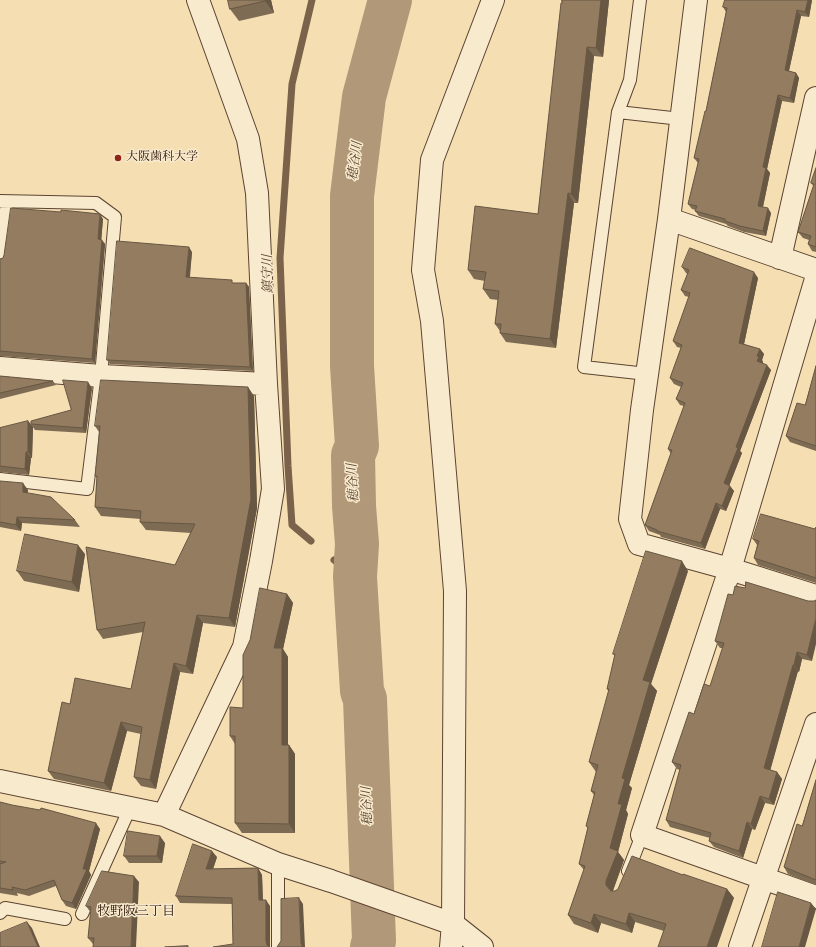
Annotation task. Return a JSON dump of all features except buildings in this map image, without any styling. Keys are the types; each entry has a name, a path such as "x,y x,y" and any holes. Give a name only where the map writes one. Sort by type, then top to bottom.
{"street":[{"path":"164,815 244,647 273,489 266,384 257,193 250,146 198,0"},
{"path":"451,947 453,924 455,591 432,321 423,270 432,160 493,0"},
{"path":"696,0 669,219 647,374 630,519 639,544 730,569 816,596"},
{"path":"780,258 816,98"},
{"path":"669,219 816,270"},
{"path":"816,279 730,569 642,834 816,897"},
{"path":"0,368 101,376 266,384"},
{"path":"740,947 816,724"},
{"path":"0,782 164,815 278,864 453,924 482,947"}],"lane":[{"path":"640,0 630,80 618,112 584,367 647,374"},
{"path":"618,112 681,119"},
{"path":"0,258 3,201 96,203 115,217 101,376 87,489 0,479"},
{"path":"82,914 130,808"},
{"path":"623,885 642,834"},
{"path":"278,864 278,947"},
{"path":"0,913 5,908 64,920"}],"waterway":[{"name":"鎮守川","path":"311,541 292,525 288,466 280,258 292,84 312,0"},
{"name":"穂谷川","path":"372,947 374,941 365,699 362,691 355,577 357,544 354,506 353,455 357,446 352,366 352,196 364,97 390,0"},
{"name":"鎮守川","path":"334,560 355,577"}],"place":[{"name":"大阪歯科大学","path":"118,158"}],"district":[{"name":"牧野阪三丁目","path":"136,912"}]}
